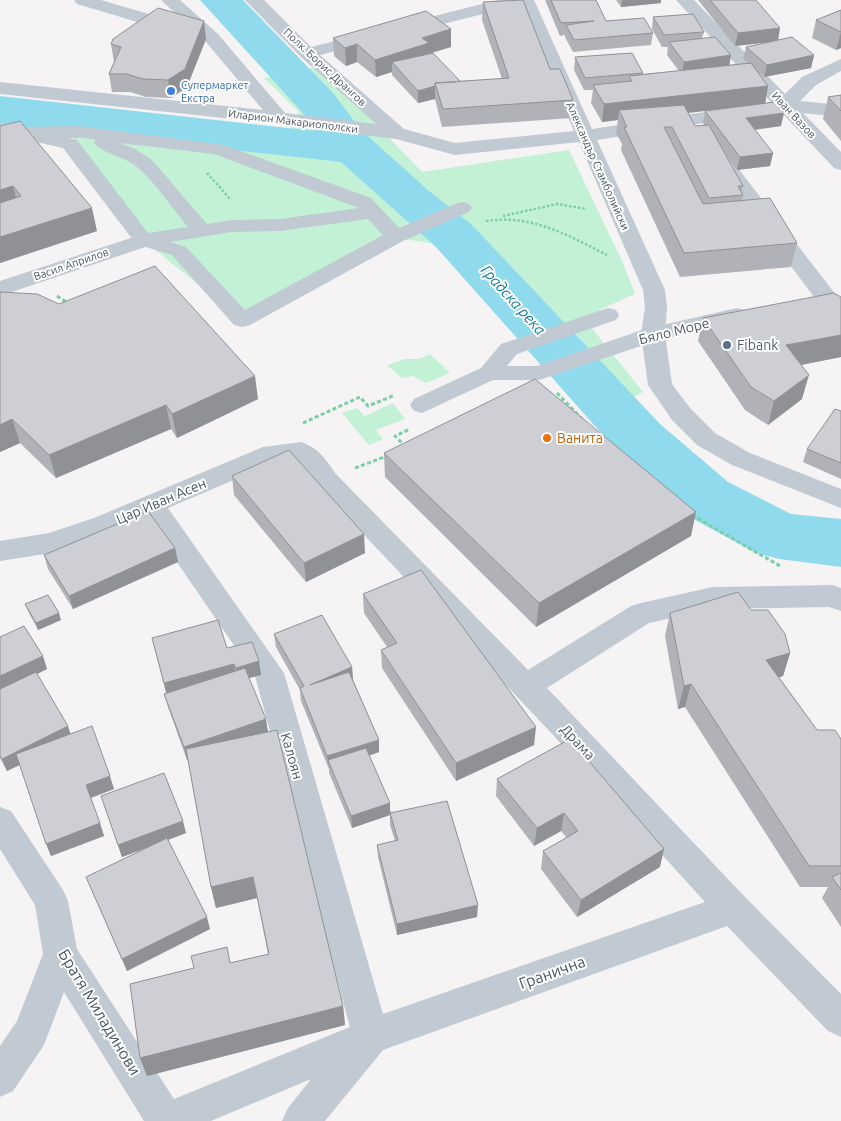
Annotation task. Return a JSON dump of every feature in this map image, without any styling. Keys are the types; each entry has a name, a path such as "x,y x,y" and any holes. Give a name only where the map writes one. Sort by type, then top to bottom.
{"street":[{"path":"83,0 212,38"},
{"path":"170,0 212,38 279,118"},
{"name":"Полк. Борис Дрангов","path":"254,0 307,53 397,133"},
{"path":"307,53 520,0"},
{"name":"Александър Стамболийски","path":"525,0 654,290 656,307 653,334 660,385 681,414 706,439 741,459 841,499"},
{"name":"Иван Вазов","path":"686,0 841,164"},
{"path":"785,105 809,81 841,64"},
{"name":"Иларион Макариополски","path":"0,88 279,118 397,133 455,149 584,136 701,134 785,105 841,111"},
{"path":"0,130 77,137 105,144 126,152 144,163 202,230"},
{"path":"21,132 78,132 217,149 364,202 396,238"},
{"path":"21,132 70,144 143,240 179,251 242,320 396,238 462,208"},
{"path":"701,134 824,297"},
{"path":"143,240 230,226 280,226 373,212"},
{"name":"Васил Априлов","path":"4,287 143,240"},
{"name":"Бяло Море","path":"488,373 539,373 653,334 758,311"},
{"path":"422,405 488,373 509,349 597,319"},
{"name":"Цар Иван Асен","path":"0,551 51,543 103,525 272,453 301,451 321,472"},
{"name":"Драма","path":"321,472 526,686 733,908 841,1019"},
{"name":"Калоян","path":"152,505 269,673 371,1036"},
{"path":"526,686 642,614 713,598 837,598"},
{"name":"Братя Миладинови","path":"0,822 51,901 60,954 166,1121 371,1036"},
{"name":"Гранична","path":"371,1036 733,908"},
{"path":"0,1078 31,1032 60,954"},
{"path":"301,1121 371,1036"}],"path":[{"path":"462,208 480,223 524,210 557,204 588,209"},
{"path":"500,217 526,221 559,231 607,255"},
{"path":"4,287 48,289 74,306"},
{"path":"539,373 585,421"},
{"path":"400,451 407,448 395,436 432,419 422,405"},
{"path":"321,472 392,454"},
{"path":"689,513 782,567"}],"green space":[{"path":"320,66 422,172 569,150 623,263 635,294 599,310 608,315 587,322 643,392 599,418 578,398 522,326 438,244 396,238 242,320 143,240 70,144 90,111 289,131 299,112 264,78"},
{"path":"430,354 450,373 426,383 413,376 402,378 387,365 405,359 419,359"},
{"path":"393,403 405,419 376,430 383,439 369,445 342,413 357,408 365,416"}],"building":[{"path":"523,0 550,69 560,69 573,100 443,109 435,83 509,78 483,2"},
{"path":"551,0 596,0 606,21 644,18 653,33 574,40 566,25 594,21 561,23"},
{"path":"710,0 756,0 780,28 738,33"},
{"path":"158,8 204,21 185,69 168,80 143,79 127,74 109,74 121,47 111,44 113,39"},
{"path":"841,10 841,32 816,20"},
{"path":"426,11 451,29 422,38 429,43 375,60 357,44 345,48 333,38"},
{"path":"693,14 704,32 664,35 653,17"},
{"path":"715,37 731,55 684,62 669,42"},
{"path":"792,37 814,55 767,65 746,47"},
{"path":"433,53 460,81 435,83 435,86 418,91 392,62"},
{"path":"632,53 643,73 585,78 575,57"},
{"path":"751,63 768,86 604,104 593,85 632,81 629,76"},
{"path":"841,95 841,111 828,97"},
{"path":"775,102 784,113 746,118 773,153 740,157 705,111"},
{"path":"684,105 695,126 709,125 743,186 738,186 743,195 709,198 672,127 664,127 703,204 770,198 797,243 684,253 624,127 627,127 619,110"},
{"path":"20,121 92,208 0,237 0,203 21,196 13,186 0,190 0,126"},
{"path":"155,266 255,376 172,414 166,405 49,455 12,419 0,425 0,292 37,294 59,304"},
{"path":"834,293 841,297 841,335 786,345 809,375 774,401 751,387 703,318"},
{"path":"535,379 696,512 539,603 384,453"},
{"path":"835,409 841,411 841,463 807,449"},
{"path":"289,450 364,534 304,563 232,476"},
{"path":"148,511 175,548 69,596 44,555"},
{"path":"421,570 536,727 456,763 381,650 397,643 363,594"},
{"path":"738,592 751,610 768,610 785,634 790,653 766,660 817,730 835,730 841,739 841,866 809,866 691,684 684,686 670,613"},
{"path":"48,595 59,613 36,623 25,604"},
{"path":"322,615 352,667 310,685 349,672 379,740 327,756 300,688 304,686 274,634"},
{"path":"218,620 227,648 252,642 259,661 236,668 234,664 164,683 152,638"},
{"path":"24,626 43,656 0,676 0,637"},
{"path":"245,668 266,719 184,747 164,694"},
{"path":"36,672 68,726 2,759 0,756 0,689"},
{"path":"92,726 110,776 86,785 100,823 46,844 16,754"},
{"path":"277,730 343,1006 140,1058 130,984 194,968 191,956 227,947 230,963 269,954 253,877 211,887 186,749"},
{"path":"570,739 664,849 581,900 543,851 578,831 564,813 537,828 497,779"},
{"path":"366,748 390,803 351,816 328,760"},
{"path":"164,773 183,821 118,845 101,796"},
{"path":"447,801 478,905 397,924 377,845 398,840 390,813"},
{"path":"167,838 207,917 122,959 86,877"},
{"path":"841,873 841,890 832,877"}],"waterway":[{"name":"Градска река","path":"220,0 318,103 344,139 412,201 454,236 639,438 706,498 779,536 841,543"},
{"path":"0,110 354,149"}],"place":[{"name":"Супермаркет Екстра","path":"171,91"},
{"name":"Fibank","path":"727,345"},
{"name":"Ванита","path":"547,438"}]}
